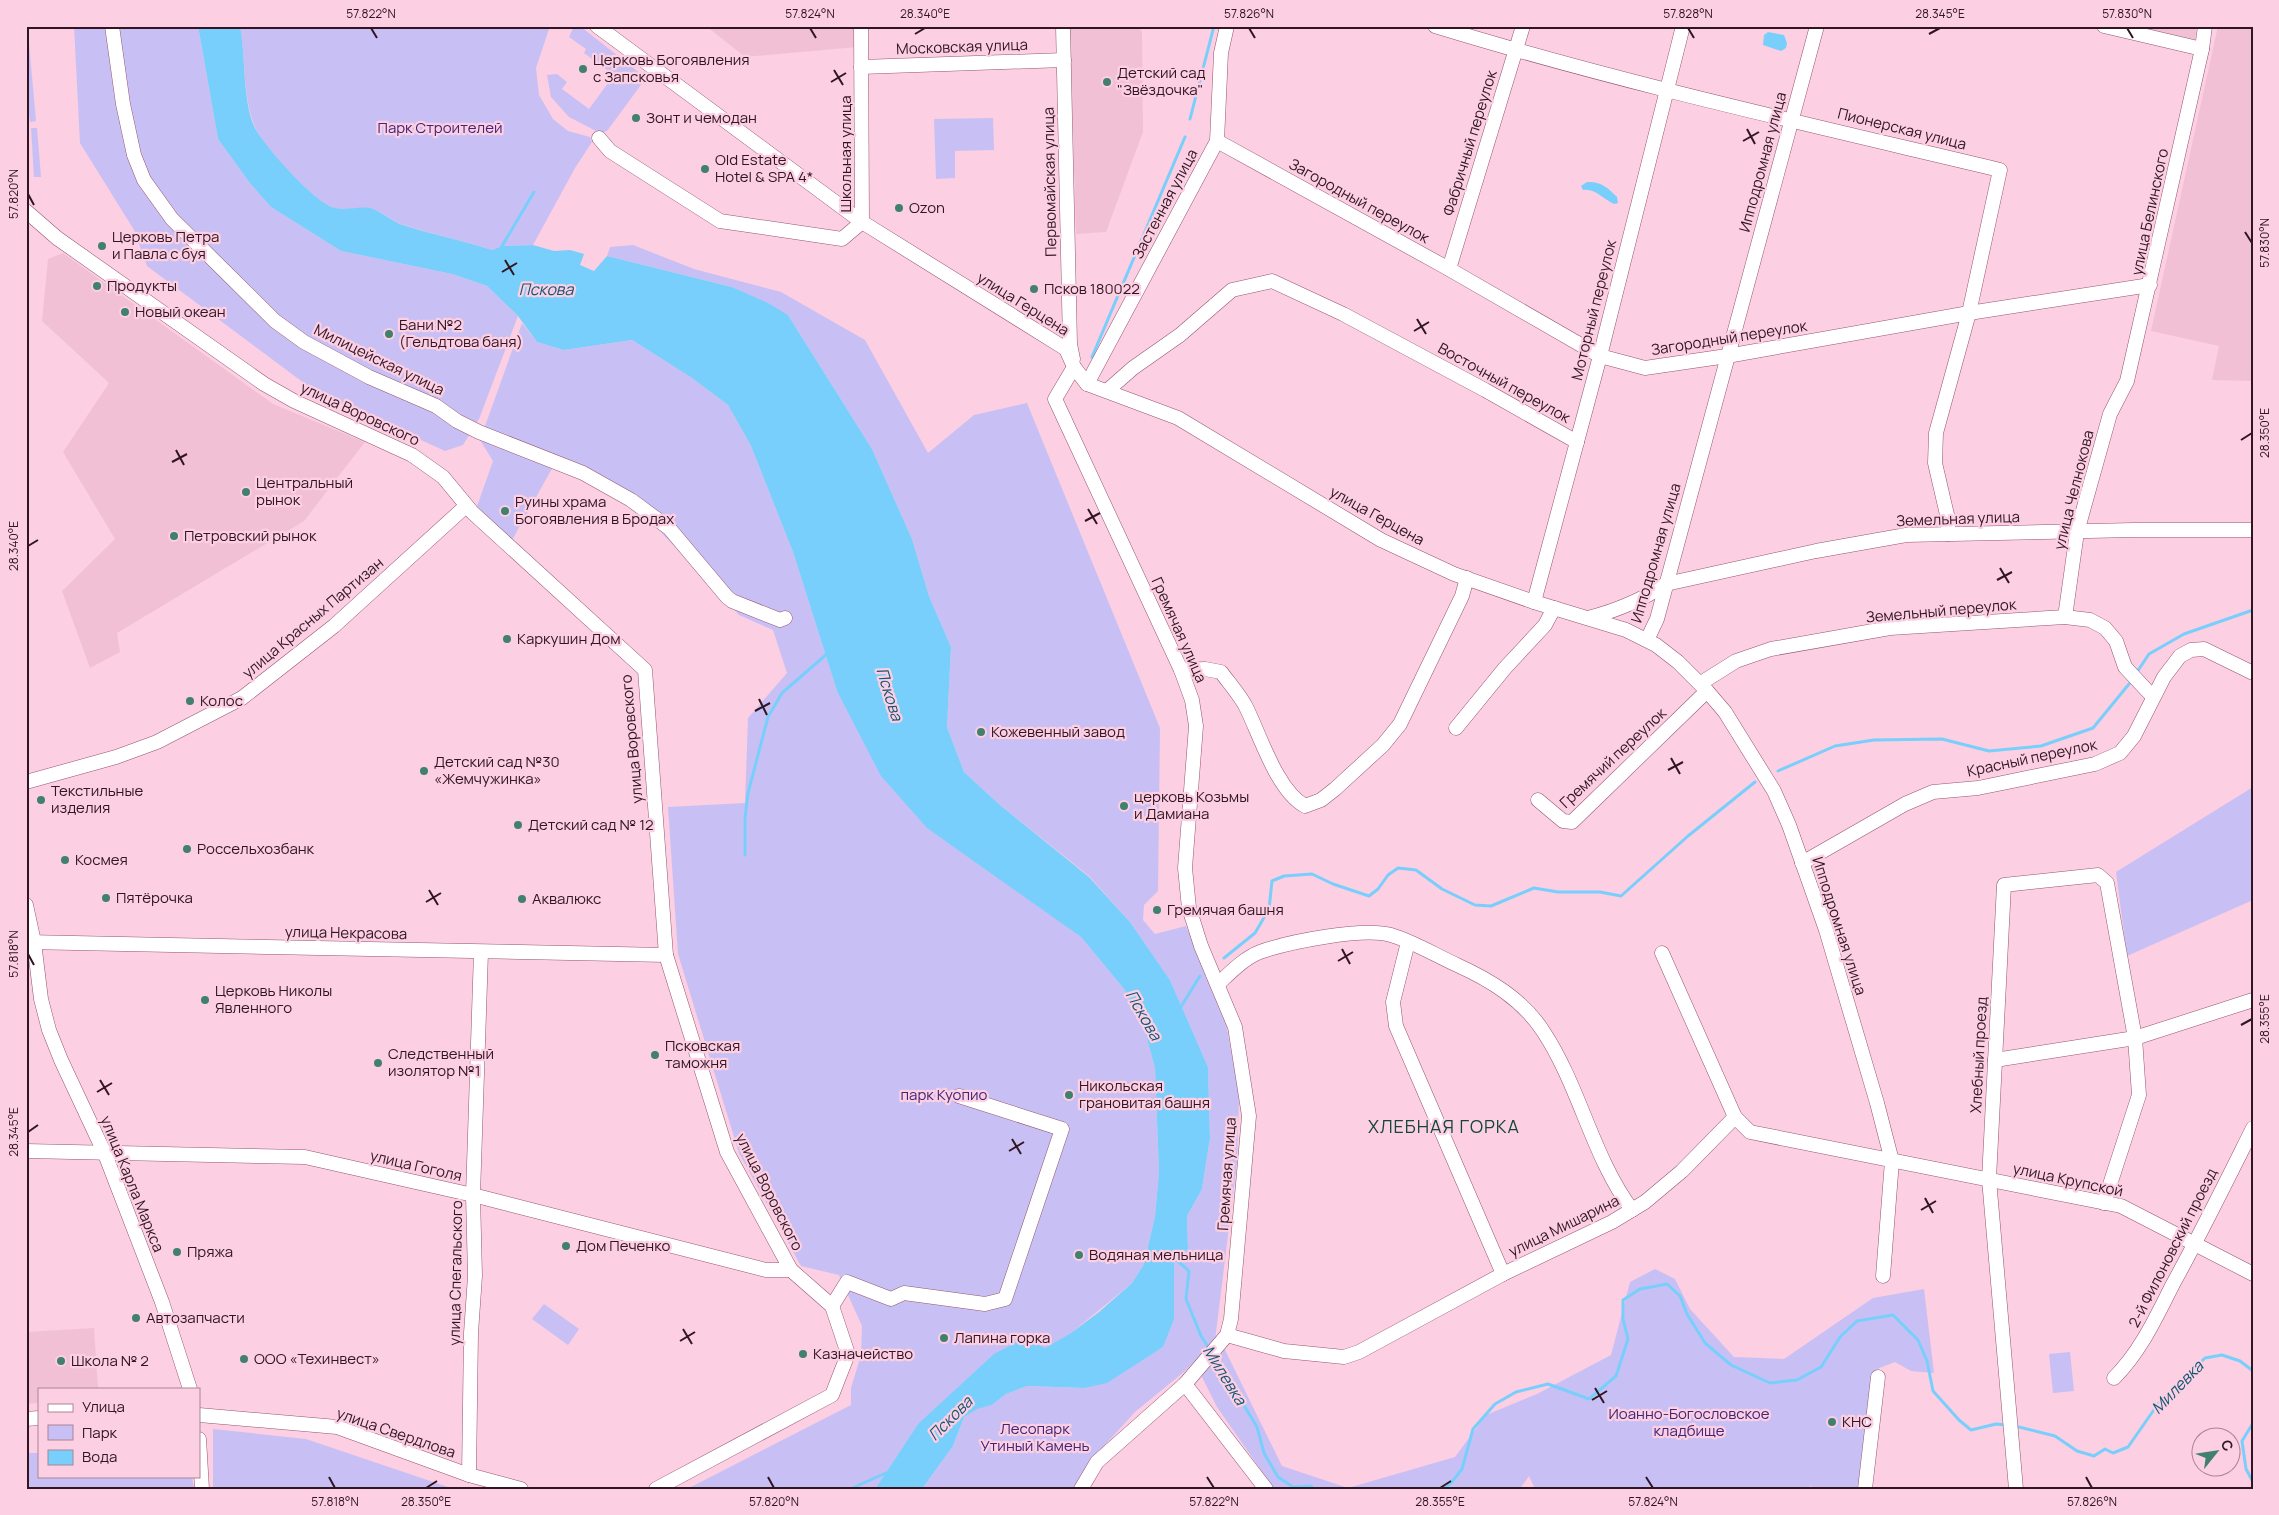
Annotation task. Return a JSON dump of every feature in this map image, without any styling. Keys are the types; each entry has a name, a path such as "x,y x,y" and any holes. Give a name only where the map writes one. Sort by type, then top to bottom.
{"street":[{"name":"Милицейская улица","path":"112,26 123,104 134,155 144,180 172,219 276,321 304,342 369,377 436,406 478,432 584,474 631,500 669,528 696,563 732,601 780,620 785,618"},
{"name":"улица Герцена","path":"597,26 862,222 1066,349 1074,367 1087,384 1108,390 1178,418 1381,540 1467,578 1534,602 1626,630 1647,640"},
{"name":"Школьная улица","path":"861,26 862,222"},
{"name":"Первомайская улица","path":"1063,26 1070,344 1074,367"},
{"name":"Застенная улица","path":"1087,384 1217,140 1220,53 1228,26"},
{"name":"Пионерская улица","path":"1435,26 1515,51 2000,170 1969,313 1936,433 1935,463 1948,519 1948,534"},
{"name":"Фабричный переулок","path":"1449,270 1523,26"},
{"name":"Моторный переулок","path":"1534,602 1600,356 1684,26"},
{"name":"Ипподромная улица","path":"1817,26 1666,584 1656,619 1647,640 1678,662 1704,687 1725,712 1774,791 1802,863 1826,930 1877,1103 1892,1161 1883,1276"},
{"path":"2104,26 2202,49"},
{"name":"улица Белинского","path":"2116,402 2127,381 2150,285 2206,26"},
{"name":"Московская улица","path":"861,67 1064,60"},
{"path":"599,138 610,151 720,221 842,239 862,222"},
{"name":"Загородный переулок","path":"1217,140 1600,356 1645,368 1727,356 1969,313 2150,285"},
{"name":"улица Воровского","path":"26,211 57,238 264,384 294,401 412,455 443,477 466,506 645,670 666,955 727,1152 791,1270 832,1306"},
{"name":"Восточный переулок","path":"1108,390 1133,368 1180,335 1232,290 1272,281 1343,314 1577,442"},
{"name":"Гремячая улица","path":"1074,367 1055,399 1181,670 1192,700 1196,726 1185,868 1189,908 1201,946 1235,1027 1249,1116 1231,1319 1224,1339 1186,1384 1097,1462 1081,1489"},
{"name":"улица Челнокова","path":"2065,617 2077,532 2110,414 2116,402"},
{"name":"улица Красных Партизан","path":"26,782 116,757 157,742 242,698 334,626 466,506"},
{"name":"Земельная улица","path":"1587,618 1609,613 1651,594 1666,584 1816,551 1906,535 2134,530 2253,530"},
{"path":"1181,670 1215,669 1221,672 1245,706 1264,750 1292,796 1304,806 1312,805 1350,776 1383,745 1400,724 1462,596 1467,578"},
{"path":"1456,728 1505,668 1545,625 1554,608"},
{"name":"Земельный переулок","path":"1704,687 1736,661 1771,649 1890,628 2065,617 2090,620 2105,628 2116,641 2125,667 2153,697"},
{"name":"Красный переулок","path":"1802,863 1905,804 1933,792 1978,788 2095,764 2120,753 2134,736 2164,677 2180,656 2191,650 2204,649 2253,673"},
{"name":"Гремячий переулок","path":"1538,800 1560,819 1568,823 1572,822 1704,687"},
{"name":"Хлебный проезд","path":"2016,1489 1989,1179 2004,885 2098,875 2107,883 2135,1038"},
{"name":"улица Карла Маркса","path":"26,905 30,942 49,1030 105,1154 162,1302 190,1388"},
{"path":"1216,981 1259,953 1317,939 1372,932 1390,935 1408,942 1474,973 1501,988 1523,1006 1558,1055 1603,1162 1618,1191 1632,1210"},
{"name":"улица Некрасова","path":"30,942 666,955"},
{"path":"1408,942 1393,1002 1396,1026 1503,1274"},
{"name":"улица Спегальского","path":"469,1475 471,1332 475,1276 473,1196 481,952"},
{"path":"1662,953 1735,1117 1750,1132 1892,1161"},
{"path":"1995,1060 2135,1038 2253,1000"},
{"path":"2104,1203 2139,1095 2135,1038"},
{"path":"656,1489 832,1394 848,1354 832,1306 847,1282 891,1299 904,1293 985,1304 1005,1298 1062,1129 959,1096"},
{"name":"улица Мишарина","path":"1224,1339 1284,1351 1344,1356 1359,1352 1503,1274 1645,1202 1682,1171 1735,1117"},
{"name":"2-й Филоновский проезд","path":"2114,1378 2133,1358 2144,1339 2196,1243 2253,1128"},
{"name":"улица Гоголя","path":"26,1151 305,1157 473,1196 766,1270 791,1270"},
{"name":"улица Крупской","path":"1892,1161 2121,1206 2253,1274"},
{"path":"1865,1489 1878,1377"},
{"path":"1186,1384 1266,1489"},
{"name":"улица Свердлова","path":"200,1416 337,1427 469,1475 521,1489"},
{"path":"200,1456 202,1489"}],"shaded area":[{"path":"706,26 857,26 857,47 745,57"},
{"name":"Детский сад \"Звёздочка\"","path":"1070,26 1138,26 1142,32 1143,132 1106,232 1076,234"},
{"path":"2134,26 2197,26 2195,40"},
{"path":"2218,26 2253,26 2252,381 2212,380 2219,346 2151,331"},
{"path":"63,253 273,404 365,442 304,521 117,633 120,652 90,668 62,591 115,539 63,452 109,383 42,321 48,259"},
{"name":"Школа № 2","path":"94,1328 98,1388 38,1388 38,1403 26,1404 26,1332"}],"green space":[{"path":"74,26 198,26 218,139 249,182 271,207 341,251 452,274 487,286 518,316 479,419 463,445 445,451 316,392 147,266 134,230 80,143"},
{"name":"Парк Строителей","path":"240,26 550,26 536,68 539,95 553,119 568,131 590,137 592,142 575,168 533,245 502,246 492,250 401,224 371,209 333,208 314,195 290,172 268,147 255,127 246,90"},
{"path":"574,26 580,26 646,78 607,131 600,133 569,117 551,97 547,75 557,74 567,82 562,89 589,109 614,75 584,53 586,49 569,37"},
{"path":"26,32 28,32 36,121 30,122 26,87"},
{"path":"993,118 994,150 955,151 955,178 936,179 934,119"},
{"path":"31,128 37,128 41,177 34,177"},
{"name":"Лесопарк Утиный Камень","path":"633,245 694,269 781,292 865,340 928,453 974,415 1027,403 1160,728 1158,891 1144,905 1143,920 1155,934 1186,926 1226,1023 1239,1096 1237,1162 1215,1341 1185,1371 1135,1412 1093,1458 1077,1489 922,1489 953,1446 964,1417 977,1408 992,1405 1006,1394 1027,1386 1084,1388 1121,1373 1163,1347 1174,1286 1174,1259 1188,1249 1187,1216 1202,1189 1210,1138 1208,1067 1170,980 1130,922 1089,876 1000,805 964,772 947,727 951,647 929,596 912,539 872,449 788,315 732,287 607,256 610,247"},
{"name":"парк Куопио","path":"522,323 537,342 564,350 632,340 692,378 728,405 751,446 793,552 837,691 1021,893 1081,937 1124,989 1144,1028 1155,1068 1159,1172 1155,1216 1144,1264 1132,1283 1071,1333 918,1424 875,1489 687,1489 851,1405 851,1388 861,1355 862,1326 839,1275 801,1266 739,1153 678,954 668,807 745,803 748,718 787,673 773,630 739,615 641,511 554,465 511,542 476,509 493,461 480,440"},
{"path":"2253,787 2253,900 2127,956 2116,872"},
{"name":"Иоанно-Богословское кладбище","path":"1655,1269 1675,1279 1690,1309 1734,1357 1784,1359 1873,1298 1924,1289 1934,1373 1911,1371 1895,1362 1877,1369 1861,1489 1817,1489 1810,1486 1808,1489 1535,1489 1529,1476 1520,1489 1274,1489 1217,1407 1201,1375 1224,1348 1282,1466 1348,1488 1455,1457 1486,1415 1537,1394 1611,1355 1630,1282"},
{"path":"544,1304 579,1329 568,1345 532,1319"},
{"path":"2070,1352 2074,1391 2053,1393 2049,1354"},
{"path":"213,1429 306,1439 454,1489 213,1489"},
{"path":"26,1453 38,1453 38,1478 192,1478 194,1489 26,1489"}],"water":[{"name":"Пскова","path":"198,26 240,26 246,92 255,128 269,148 291,173 326,204 340,209 373,209 400,224 492,250 502,246 533,245 554,251 570,250 584,254 580,265 594,271 607,256 732,287 768,303 788,315 872,449 912,539 929,596 951,647 947,727 964,772 1000,805 1089,877 1130,922 1170,980 1208,1067 1210,1138 1202,1189 1187,1216 1188,1249 1174,1259 1174,1319 1163,1347 1107,1383 1084,1388 1027,1386 1006,1394 992,1405 977,1409 964,1417 953,1446 922,1489 875,1489 918,1424 994,1354 1024,1338 1045,1348 1071,1333 1099,1312 1132,1283 1144,1264 1155,1216 1159,1172 1155,1068 1144,1028 1124,989 1081,937 927,828 881,776 837,691 793,552 751,446 728,405 692,378 632,340 564,350 537,342 518,316 487,286 452,274 341,251 271,207 249,182 218,139"},
{"path":"1768,32 1784,35 1787,43 1786,48 1781,51 1763,45 1764,35"},
{"path":"1587,182 1604,186 1617,197 1618,203 1614,204 1595,192 1583,190 1581,186"}],"waterway":[{"path":"1190,119 1214,26"},
{"path":"1092,357 1185,137"},
{"path":"502,246 534,192"},
{"path":"2137,672 2149,654 2184,634 2253,610"},
{"path":"745,855 745,818 748,793 768,717 782,693 828,653"},
{"path":"1778,771 1835,746 1874,740 1942,739 1989,751 2041,746 2093,728 2129,684"},
{"path":"1224,958 1255,933 1269,909 1272,881 1284,876 1312,874 1333,884 1369,896 1378,889 1388,875 1398,868 1416,870 1442,889 1475,905 1491,906 1534,888 1558,892 1600,892 1621,896 1688,836 1755,782"},
{"path":"1179,1010 1200,976"},
{"name":"Милевка","path":"1173,1257 1189,1271 1186,1299 1201,1336 1210,1350"},
{"name":"Милевка","path":"1443,1489 1451,1483 1462,1469 1473,1429 1495,1404 1516,1392 1548,1384 1589,1399 1616,1376 1628,1339 1623,1319 1623,1300 1640,1289 1667,1284 1680,1296 1687,1314 1705,1343 1731,1365 1770,1383 1797,1380 1821,1367 1840,1337 1857,1321 1893,1315 1918,1340 1927,1361 1933,1391 1959,1420 1971,1430 1996,1424 2006,1425"},
{"name":"Милевка","path":"2015,1426 2055,1436 2077,1451 2094,1456 2105,1449 2113,1453 2128,1447 2158,1404 2205,1358 2222,1355 2240,1361 2253,1371"},
{"name":"Милевка","path":"1215,1357 1257,1427 1264,1453 1278,1477 1293,1487 1311,1486 1314,1489"},
{"name":"Милевка","path":"2253,1423 2242,1441 2246,1469 2253,1482"},
{"path":"850,1489 886,1473"}],"place":[{"name":"Церковь Богоявления с Запсковья","path":"583,69"},
{"name":"Детский сад \"Звёздочка\"","path":"1107,82"},
{"name":"Зонт и чемодан","path":"636,118"},
{"name":"Old Estate Hotel & SPA 4*","path":"705,169"},
{"name":"Ozon","path":"899,208"},
{"name":"Церковь Петра и Павла с буя","path":"102,246"},
{"name":"Продукты","path":"97,286"},
{"name":"Псков 180022","path":"1034,289"},
{"name":"Новый океан","path":"125,312"},
{"name":"Бани №2 (Гельдтова баня)","path":"389,334"},
{"name":"Центральный рынок","path":"246,492"},
{"name":"Руины храма Богоявления в Бродах","path":"505,511"},
{"name":"Петровский рынок","path":"174,536"},
{"name":"Каркушин Дом","path":"507,639"},
{"name":"Колос","path":"190,701"},
{"name":"Кожевенный завод","path":"981,732"},
{"name":"Детский сад №30 «Жемчужинка»","path":"424,771"},
{"name":"Текстильные изделия","path":"41,800"},
{"name":"церковь Козьмы и Дамиана","path":"1124,806"},
{"name":"Детский сад № 12","path":"518,825"},
{"name":"Россельхозбанк","path":"187,849"},
{"name":"Космея","path":"65,860"},
{"name":"Пятёрочка","path":"106,898"},
{"name":"Аквалюкс","path":"522,899"},
{"name":"Гремячая башня","path":"1157,910"},
{"name":"Церковь Николы Явленного","path":"205,1000"},
{"name":"Псковская таможня","path":"655,1055"},
{"name":"Следственный изолятор №1","path":"378,1063"},
{"name":"Никольская грановитая башня","path":"1069,1095"},
{"name":"Дом Печенко","path":"566,1246"},
{"name":"Пряжа","path":"177,1252"},
{"name":"Водяная мельница","path":"1079,1255"},
{"name":"Автозапчасти","path":"136,1318"},
{"name":"Лапина горка","path":"944,1338"},
{"name":"Казначейство","path":"803,1354"},
{"name":"ООО «Техинвест»","path":"244,1359"},
{"name":"Школа № 2","path":"61,1361"},
{"name":"КНС","path":"1832,1422"}],"district":[{"name":"ХЛЕБНАЯ ГОРКА","path":"1444,1127"}]}
